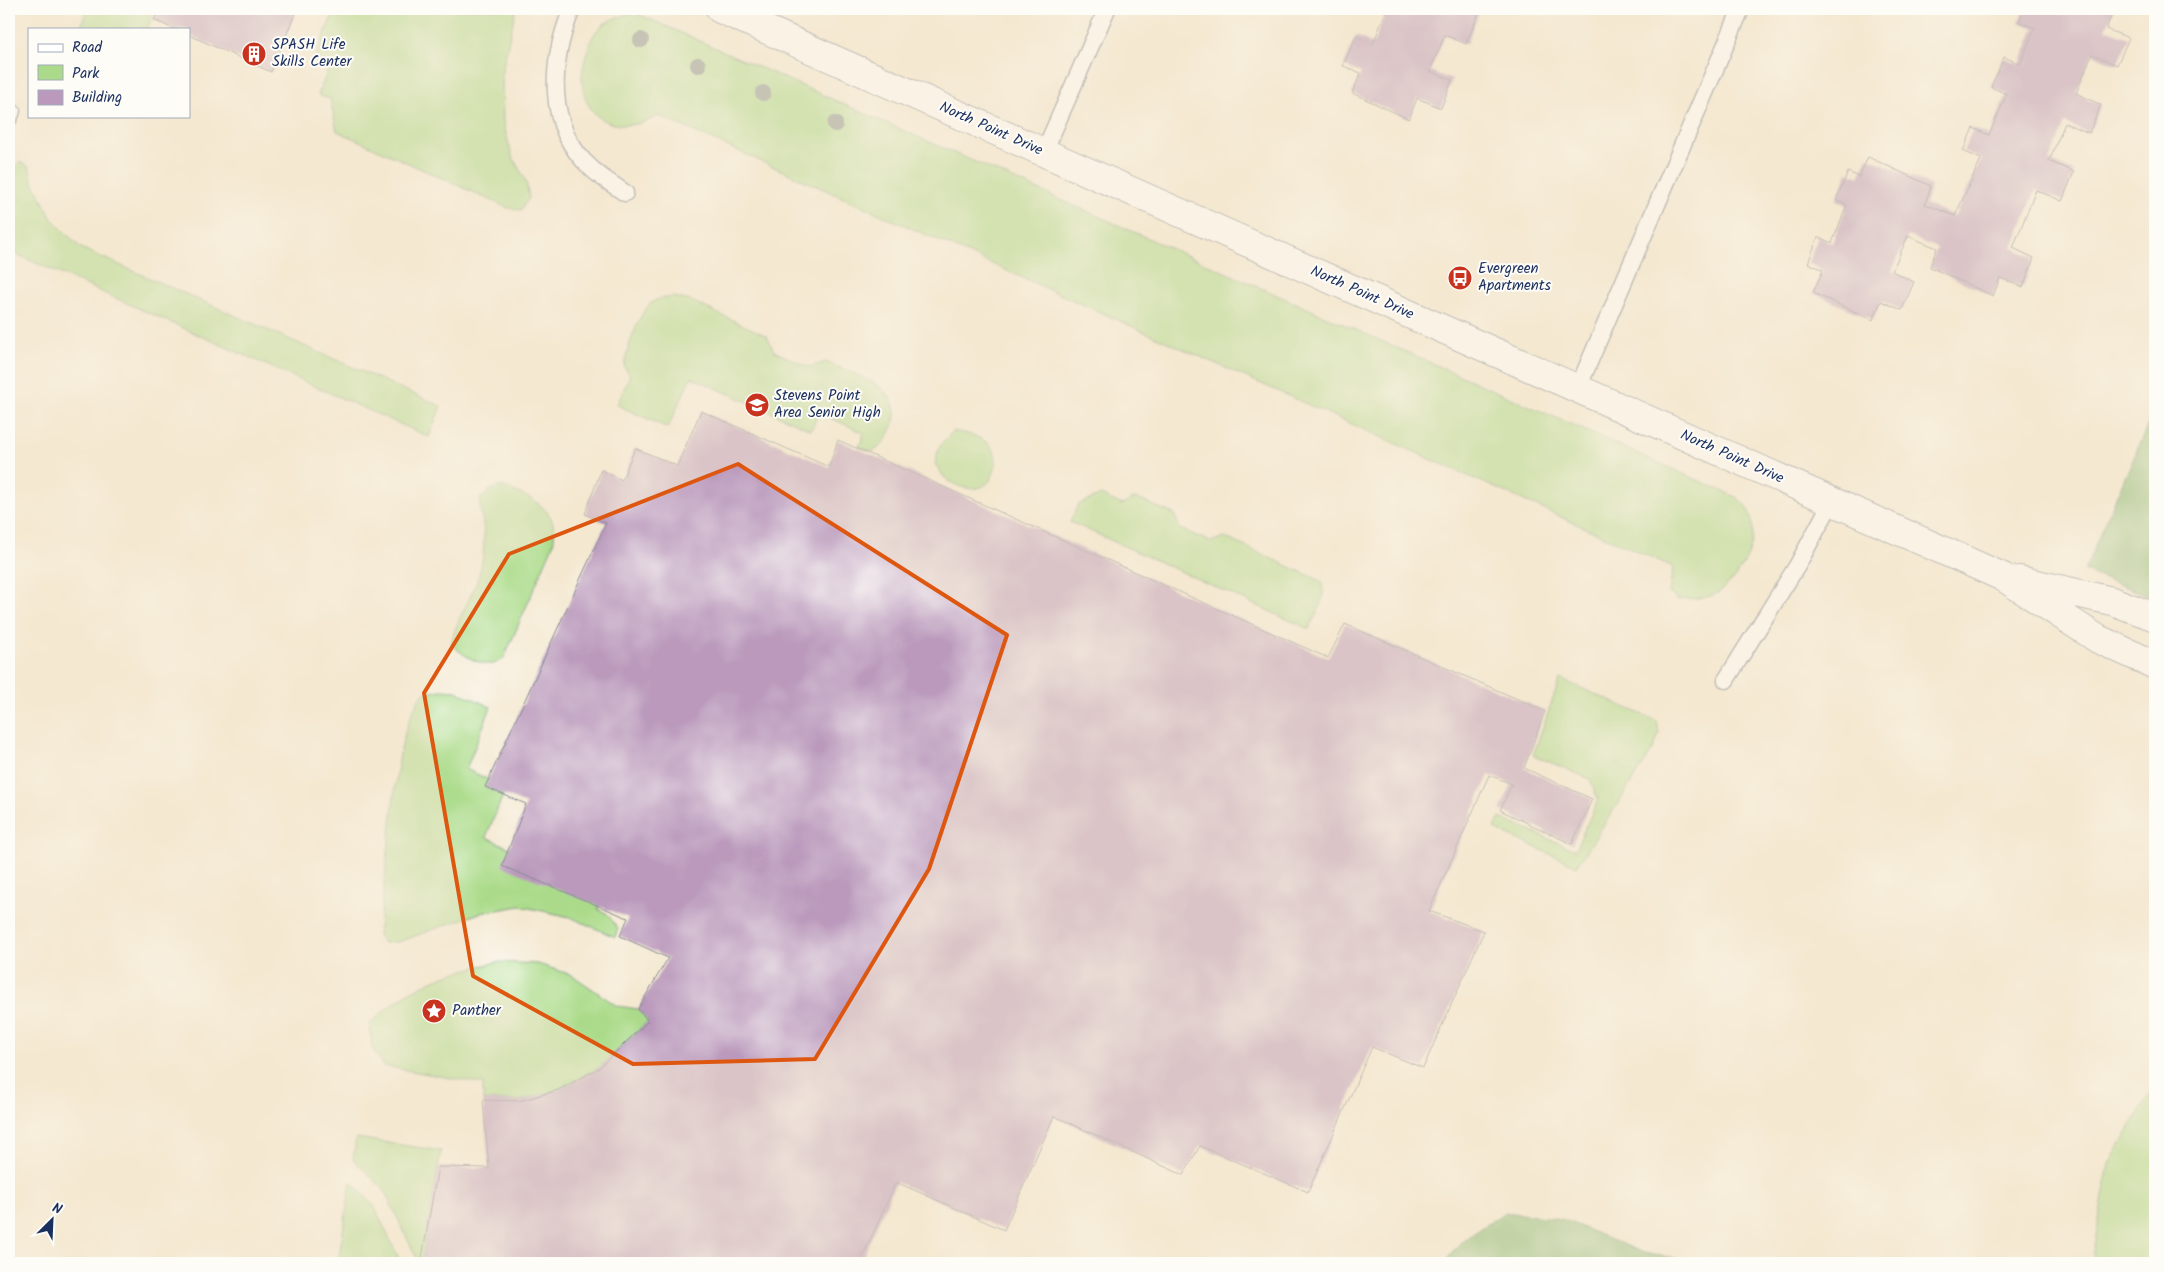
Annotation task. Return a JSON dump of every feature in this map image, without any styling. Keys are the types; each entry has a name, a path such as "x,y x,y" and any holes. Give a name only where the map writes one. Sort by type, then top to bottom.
{"street":[{"name":"North Point Drive","path":"720,9 2003,577 2098,639 2155,665"},
{"name":"North Point Drive","path":"2003,577 2112,601 2155,617"}],"lane":[{"path":"572,9 566,24 557,60 555,92 559,119 571,145 591,168 625,193"},
{"path":"1044,152 1107,9"},
{"path":"1578,388 1741,9"},
{"path":"1726,680 1788,580 1832,501"}],"highlighted area":[{"path":"738,464 1007,635 929,869 815,1059 633,1064 473,976 424,693 509,554"}],"green space":[{"path":"86,9 156,9 147,28 81,28"},
{"path":"335,9 516,9 502,71 503,122 512,156 526,181 529,198 521,210 508,208 337,131 330,99 318,95 330,65 315,58"},
{"path":"634,12 1736,497 1747,508 1753,531 1752,543 1743,565 1719,592 1710,596 1678,600 1669,593 1673,567 659,116 632,125 610,123 600,118 587,102 582,81 585,59 594,35 599,28 607,22"},
{"path":"20,162 29,167 33,182 52,219 81,248 441,406 429,437 9,251 9,177 12,169"},
{"path":"674,297 691,301 767,336 774,351 809,367 826,362 874,384 885,392 892,401 895,412 893,425 887,437 872,452 859,447 864,433 819,413 811,430 691,377 668,428 617,405 630,375 624,366 625,360 630,342 642,315 653,301"},
{"path":"2155,408 2155,598 2084,571"},
{"path":"953,431 981,439 991,446 994,451 995,469 984,486 971,489 950,482 935,464 939,447"},
{"path":"502,486 533,500 548,513 554,532 553,545 504,658 494,664 488,664 470,658 451,643 479,577 484,540 480,509 481,498 492,489"},
{"path":"1101,495 1122,505 1135,498 1174,514 1180,529 1211,542 1224,537 1321,581 1323,587 1322,599 1309,629 1070,522 1078,505"},
{"path":"1560,679 1657,721 1659,733 1654,748 1577,866 1494,829 1500,818 1575,850 1598,800 1590,779 1533,755"},
{"path":"440,690 456,691 491,707 466,769 506,788 486,837 604,892 598,909 606,913 618,928 615,937 570,917 520,906 480,913 398,942 384,943 378,935 399,757 403,741 414,709 422,694"},
{"path":"499,962 538,964 572,975 617,1006 638,1009 648,1021 599,1068 558,1090 519,1101 483,1100 483,1084 384,1066 372,1048 370,1023 415,989 445,976"},
{"path":"2155,1090 2155,1263 2094,1263 2093,1252 2109,1164 2151,1092"},
{"path":"356,1138 441,1151 422,1258 433,1263 419,1263 384,1190 353,1159"},
{"path":"351,1182 373,1204 401,1263 338,1263"},
{"path":"1505,1212 1562,1219 1644,1253 1701,1263 1444,1263 1461,1242"}],"building":[{"name":"SPASH Life Skills Center","path":"159,9 297,9 271,72 190,35 190,28 172,28 154,20"},
{"path":"1387,9 1469,9 1479,13 1466,44 1445,35 1430,71 1452,80 1441,108 1417,98 1409,119 1352,93 1361,73 1343,66 1356,36 1373,44"},
{"path":"2024,9 2114,9 2106,29 2129,38 2117,65 2092,54 2076,93 2101,105 2089,133 2065,123 2049,161 2074,172 2062,201 2036,190 2013,248 2034,258 2023,287 2000,278 1993,296 1930,267 1937,248 1908,236 1892,271 1914,282 1902,310 1881,301 1873,320 1813,293 1823,270 1808,263 1818,237 1832,243 1847,205 1836,200 1848,172 1859,177 1868,157 1931,186 1925,204 1955,216 1981,159 1963,151 1973,128 1989,135 2007,94 1991,87 2004,57 2020,64 2035,28 2019,22"},
{"path":"701,411 829,467 838,440 1328,658 1345,624 1545,711 1524,768 1592,799 1572,844 1500,810 1512,784 1489,775 1429,911 1484,931 1423,1068 1372,1047 1308,1192 1200,1146 1183,1175 1054,1116 1004,1230 896,1182 860,1263 433,1263 422,1258 438,1167 489,1168 483,1100 519,1101 558,1090 599,1068 648,1021 638,1009 668,958 620,936 628,918 502,866 526,804 485,787 606,523 585,514 601,470 622,480 635,448 677,466"}],"place":[{"name":"SPASH Life Skills Center","path":"254,54"},
{"name":"Evergreen Apartments","path":"1460,278"},
{"name":"Stevens Point Area Senior High","path":"757,405"},
{"name":"Panther","path":"434,1011"}]}
